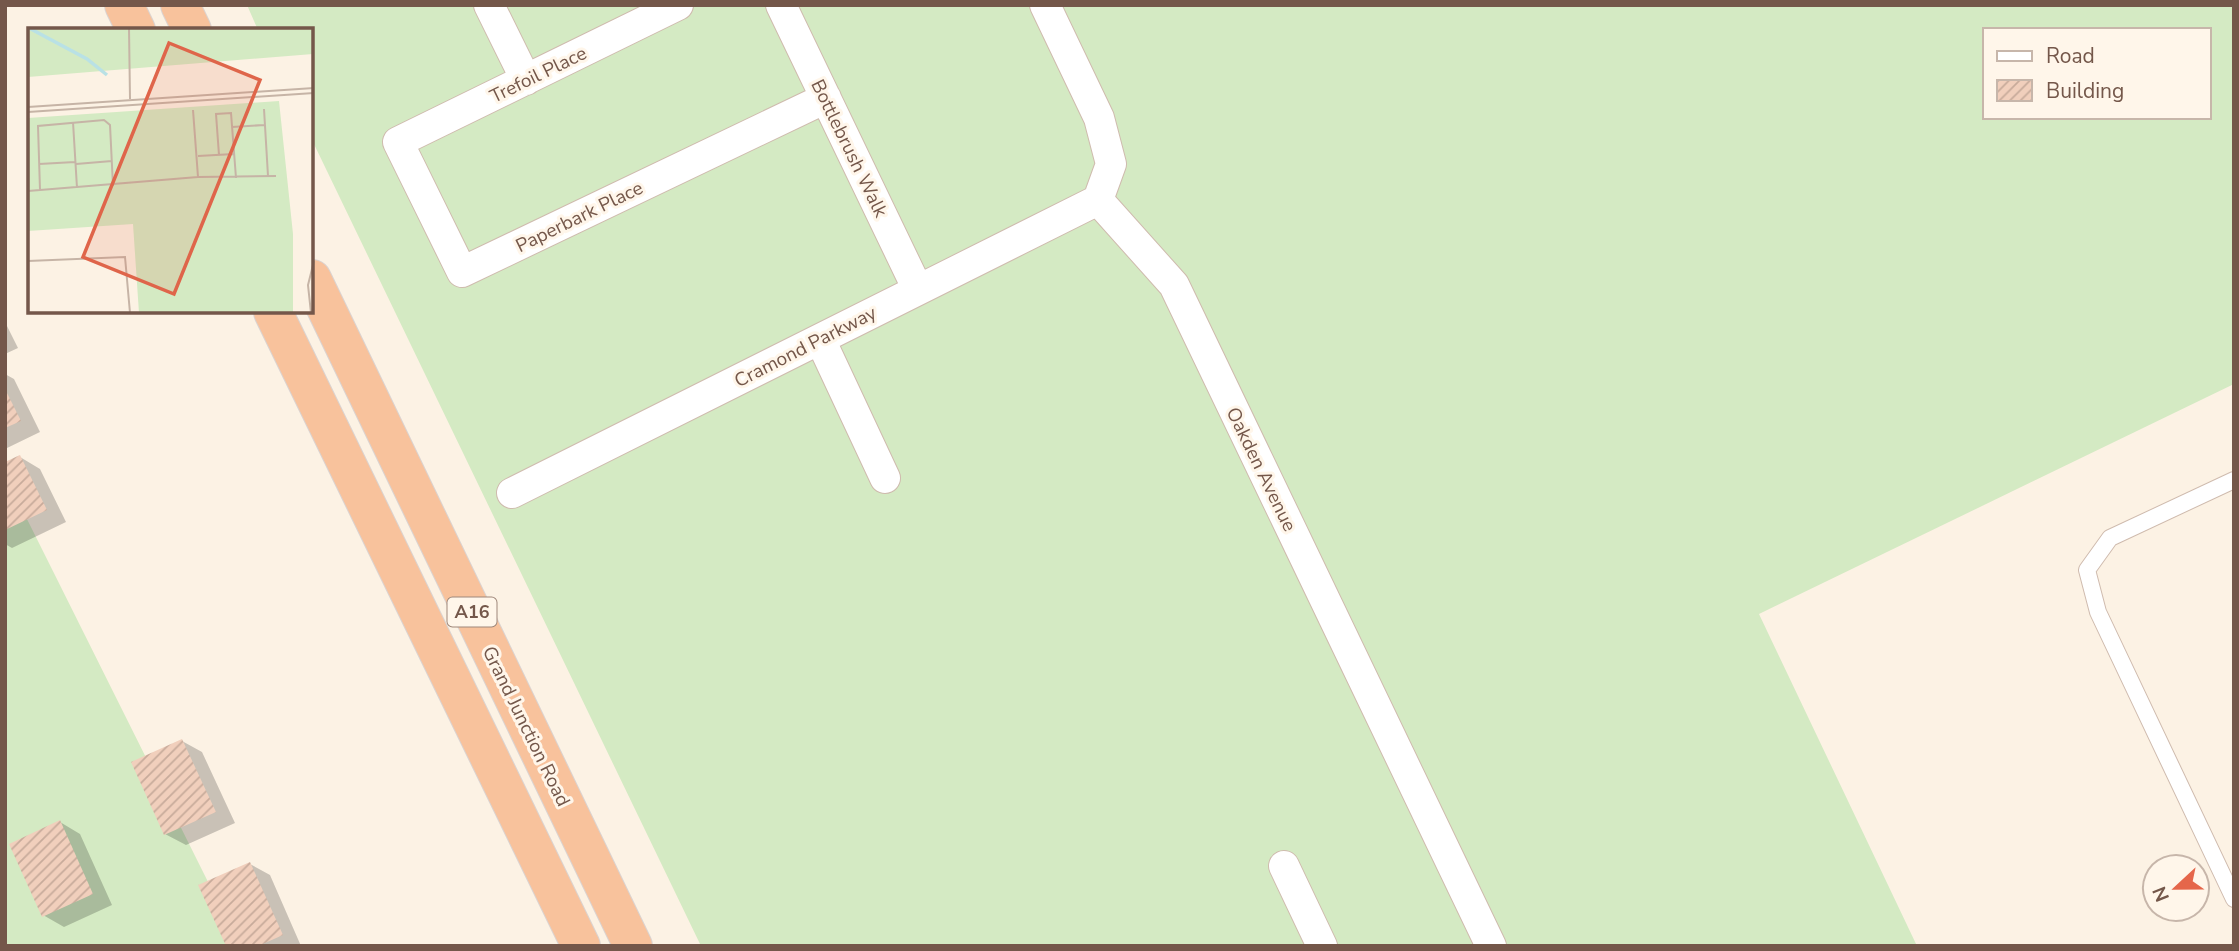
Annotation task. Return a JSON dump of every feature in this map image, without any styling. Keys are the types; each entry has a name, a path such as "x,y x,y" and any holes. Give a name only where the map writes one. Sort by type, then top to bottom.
{"highway":[{"path":"124,5 135,28"},
{"path":"180,5 190,28"},
{"name":"Grand Junction Road","path":"313,281 633,946"},
{"name":"A16","path":"273,313 581,946"}],"street":[{"path":"489,5 526,80"},
{"name":"Trefoil Place","path":"398,142 678,5"},
{"name":"Bottlebrush Walk","path":"781,5 918,290"},
{"path":"1045,5 1099,118 1111,164 1098,200"},
{"name":"Paperbark Place","path":"398,142 462,272 826,98"},
{"name":"Cramond Parkway","path":"512,493 1098,200"},
{"name":"Oakden Avenue","path":"1098,200 1174,285 1483,943"},
{"path":"820,339 886,478"},
{"path":"1284,866 1322,946"}],"lane":[{"path":"2234,480 2110,538 2087,570 2098,612 2234,900"}],"green space":[{"path":"247,5 2234,5 2234,384 1759,614 1917,946 701,946 313,142 313,28 257,28"},
{"path":"5,475 240,946 5,946"}],"building":[{"path":"5,389 21,421 5,428"},
{"path":"20,455 47,510 5,530 5,462"},
{"path":"182,739 216,812 164,835 131,762"},
{"path":"60,820 93,894 42,917 9,844"},
{"path":"250,862 283,935 258,946 226,946 198,885"}]}
